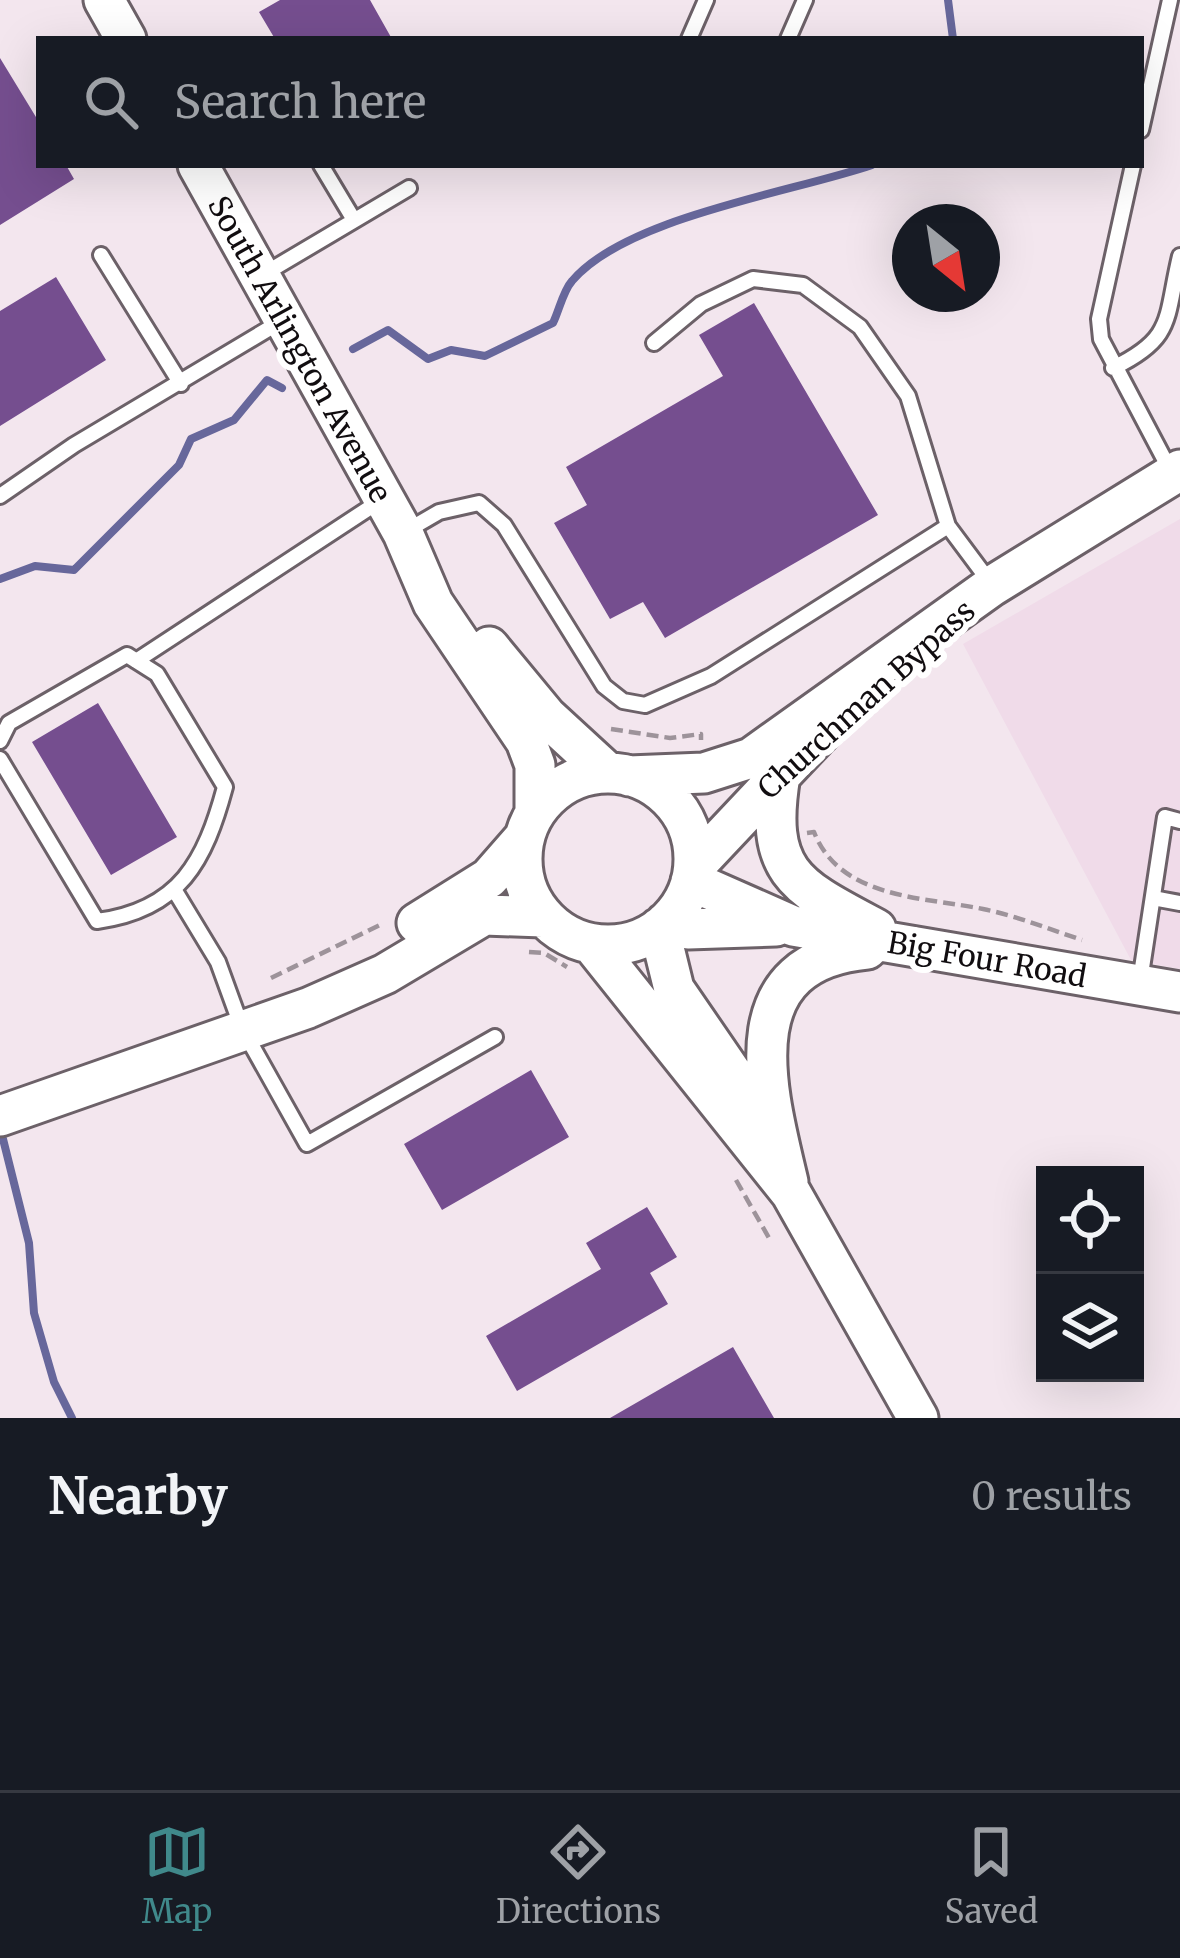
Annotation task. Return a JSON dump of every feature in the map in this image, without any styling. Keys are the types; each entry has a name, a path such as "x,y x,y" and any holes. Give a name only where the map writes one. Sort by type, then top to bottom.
{"street":[{"path":"104,0 124,36"},
{"name":"South Arlington Avenue","path":"200,168 394,516 433,603 526,741 535,765 530,825"},
{"name":"Churchman Bypass","path":"618,774 704,773 751,758 992,586 1176,472"},
{"name":"South Arlington Avenue","path":"394,516 546,716 618,774"},
{"name":"Churchman Bypass","path":"692,874 816,736 992,586"},
{"path":"242,1028 489,878 530,825 566,784 618,774 670,800 692,843 692,874 662,926 627,943 592,944 565,934 543,917 524,880 530,825"},
{"path":"780,775 771,826 785,864 818,897 908,946"},
{"name":"Big Four Road","path":"692,874 793,926"},
{"path":"0,1116 345,993 484,915 543,917"},
{"path":"662,926 674,988 778,1140"},
{"name":"Big Four Road","path":"662,926 793,926 1180,992"},
{"path":"592,944 791,1192 918,1418"},
{"path":"791,1192 764,1066 765,1038 782,994 820,958 908,946"}],"lane":[{"path":"690,36 706,0"},
{"path":"789,36 805,0"},
{"path":"1144,117 1170,0"},
{"path":"324,168 354,220"},
{"path":"1132,168 1099,319 1114,368 1176,472"},
{"path":"260,277 409,188"},
{"path":"101,255 181,384"},
{"path":"1114,368 1150,350 1160,337 1180,256"},
{"path":"654,343 701,304 753,279 803,284 860,327 908,396 948,526 992,586"},
{"path":"0,496 74,445 284,320"},
{"path":"136,661 394,516 479,503 504,526 604,686 623,701 645,705 710,676 948,526"},
{"path":"0,740 9,723 127,655 158,674 225,787 210,843 176,891 131,916 97,921 0,759"},
{"path":"1140,985 1165,818 1180,820"},
{"path":"176,891 218,962 242,1028 307,1144 495,1037"},
{"path":"1153,898 1180,903"}],"path":[{"path":"597,722 620,734 701,734 702,746"},
{"path":"797,836 814,832 821,850 854,877 893,896 982,909 1100,946"},
{"path":"271,978 389,921"}],"shaded area":[{"path":"1180,519 1180,969 1131,960 963,644"}],"building":[{"path":"280,0 370,0 390,36 273,36 259,12"},
{"path":"0,58 36,117 36,168 68,168 74,179 0,225"},
{"path":"56,277 106,360 0,426 0,311"},
{"path":"754,303 878,515 665,638 643,602 610,619 554,523 587,505 566,467 723,376 699,335"},
{"path":"98,703 177,837 111,875 32,742"},
{"path":"531,1070 569,1137 442,1210 404,1144"},
{"path":"647,1207 677,1257 650,1273 668,1304 517,1391 486,1336 601,1269 586,1243"},
{"path":"733,1347 774,1418 610,1418"}],"waterway":[{"path":"948,0 953,36"},
{"path":"353,349 388,330 428,359 451,350 485,356 553,323 572,281 597,259 631,240 713,209 861,168"},
{"path":"0,579 35,566 74,570 179,465 191,439 234,420 267,380 282,388"},
{"path":"3,1139 29,1243 34,1313 54,1382 72,1418"}]}
